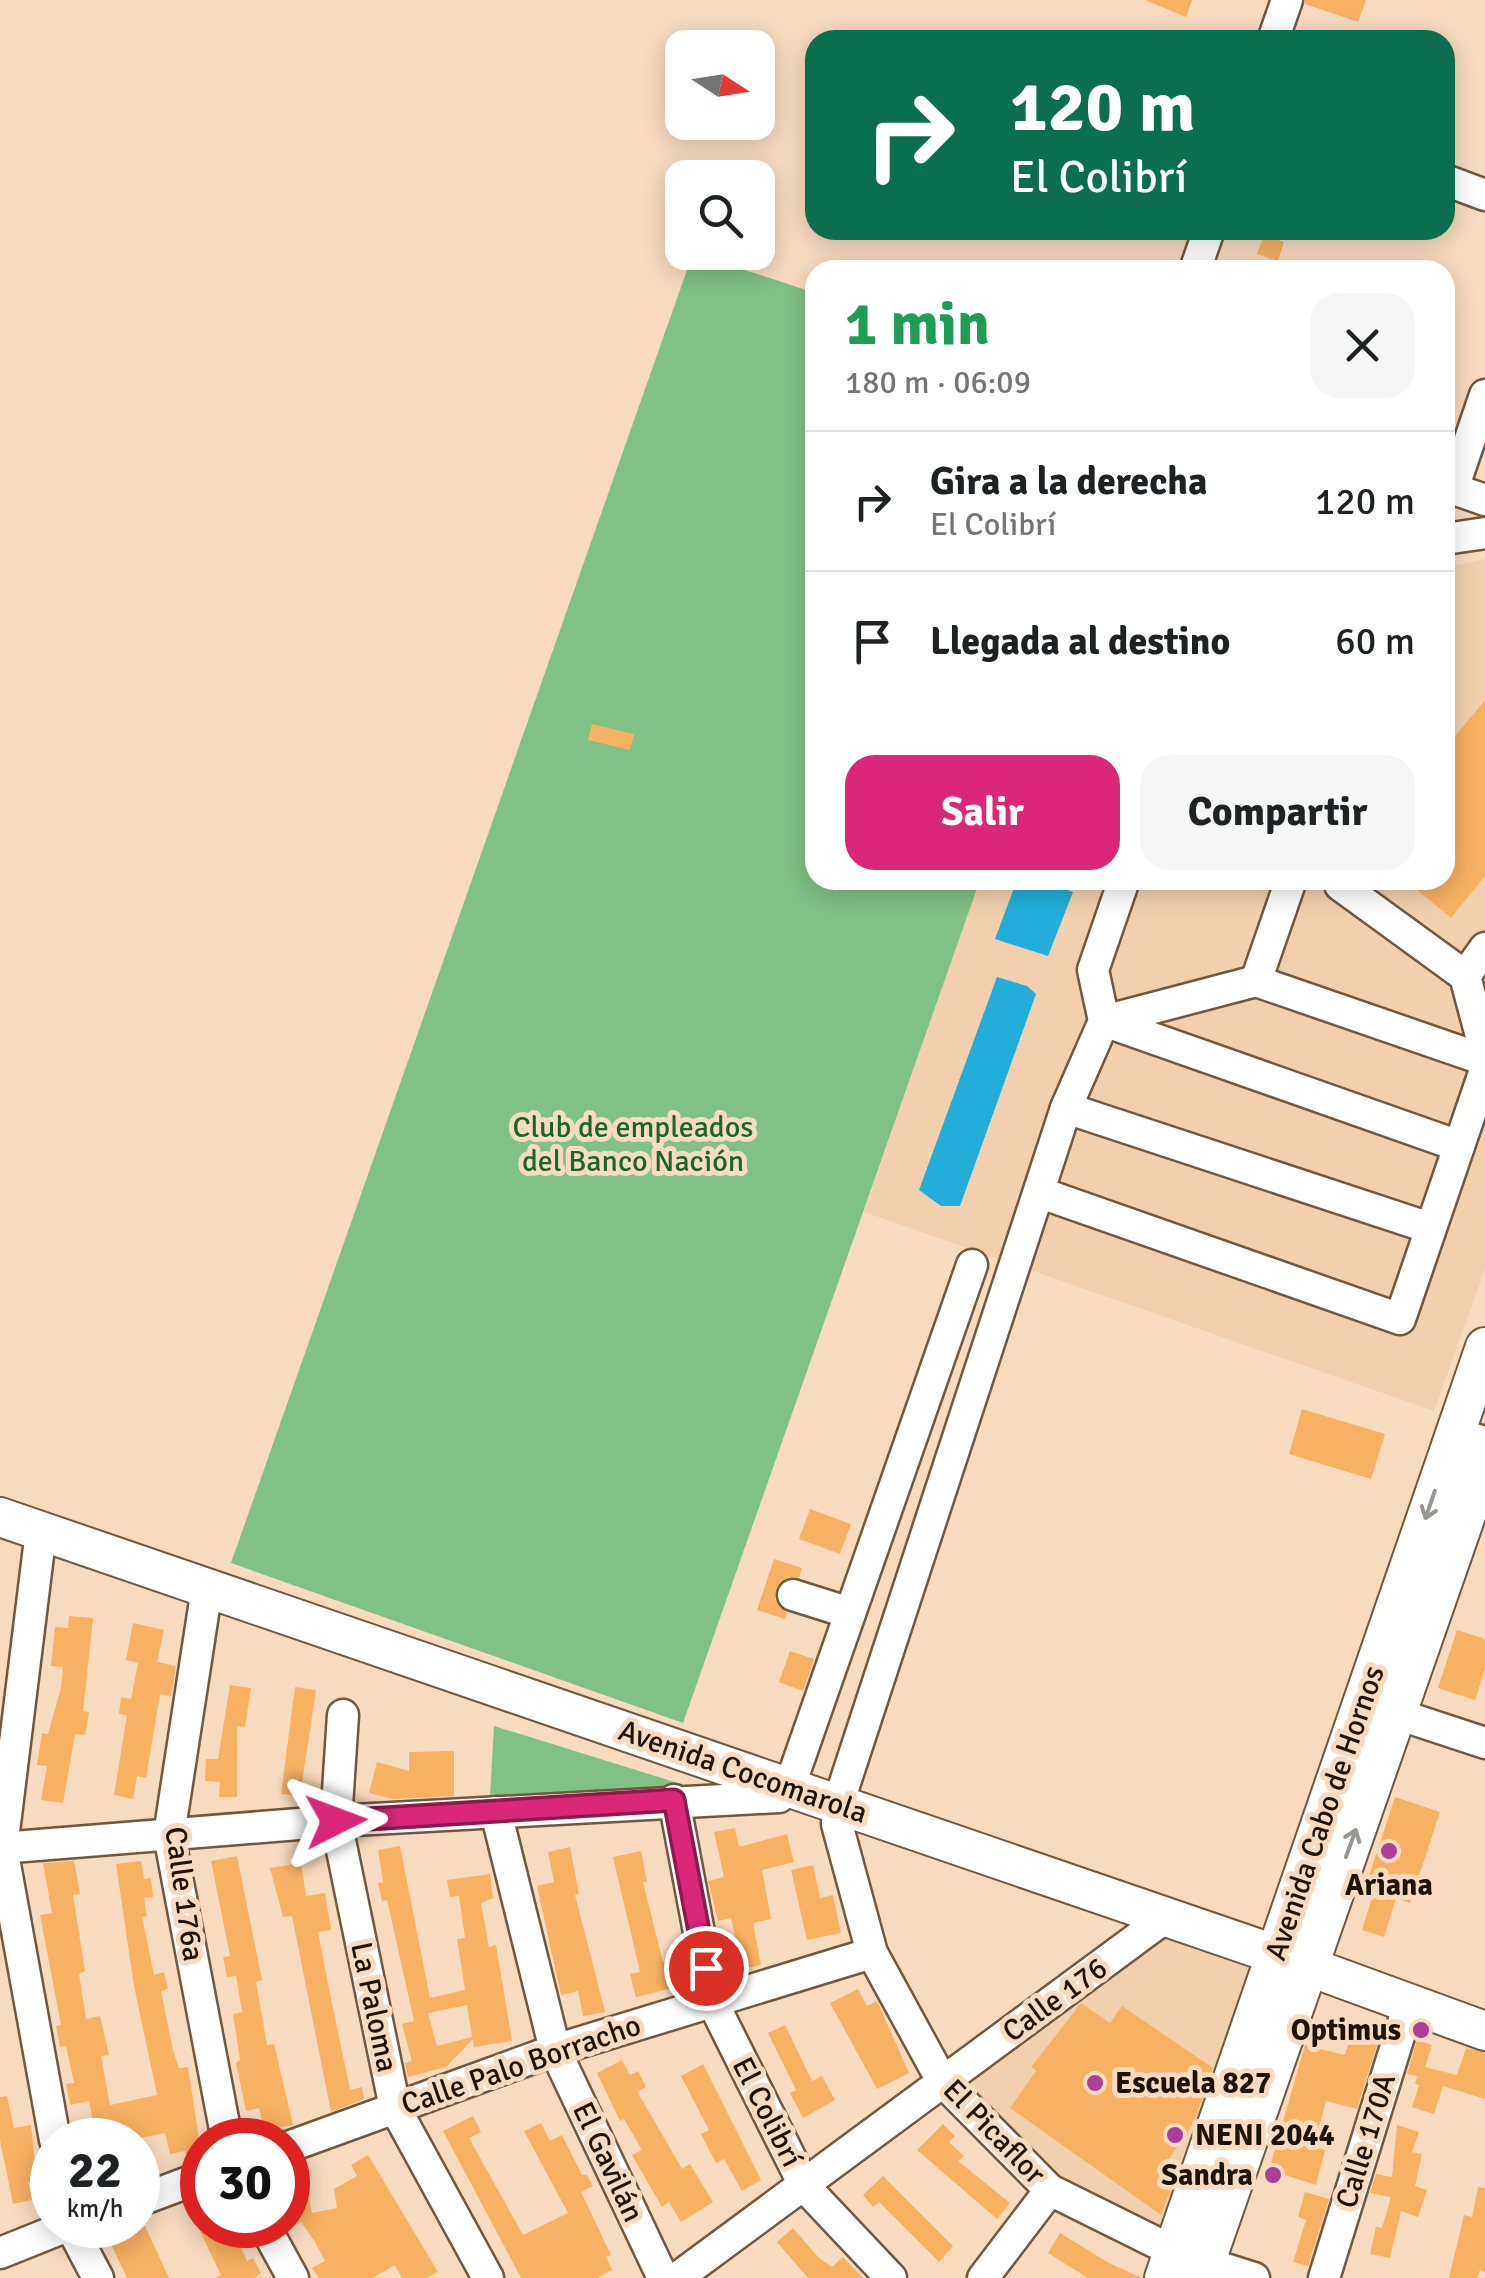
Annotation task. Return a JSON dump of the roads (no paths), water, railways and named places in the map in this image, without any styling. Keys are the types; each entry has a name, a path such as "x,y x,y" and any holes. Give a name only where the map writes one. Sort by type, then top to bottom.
{"main road":[{"name":"Avenida Cabo de Hornos","path":"1185,2268 1470,1438 1485,1347"},
{"name":"Avenida Cabo de Hornos","path":"1292,1961 1397,1714 1485,1461"},
{"name":"Avenida Cocomarola","path":"0,1517 1166,1917 1485,2032"}],"street":[{"path":"1276,30 1287,0"},
{"path":"1455,184 1485,195"},
{"path":"1455,472 1485,394"},
{"path":"1455,489 1485,500"},
{"path":"1455,538 1485,534"},
{"path":"838,1804 1066,1108 1104,1021 1092,970 1120,890"},
{"path":"1256,981 1288,890"},
{"path":"1347,890 1464,976 1485,1051"},
{"path":"1464,976 1485,948"},
{"path":"1104,1021 1256,981 1485,1060"},
{"path":"1104,1021 1459,1146"},
{"path":"1041,1192 1400,1319 1485,1070"},
{"path":"1066,1108 1430,1228"},
{"path":"1,1848 336,1821 779,1797 788,1788 972,1265"},
{"path":"40,1531 1,1848 50,2118"},
{"name":"Calle 176a","path":"207,1588 169,1835 223,2118"},
{"path":"792,1595 850,1613"},
{"path":"1397,1714 1485,1743"},
{"name":"La Paloma","path":"343,1715 336,1821 395,2108 488,2278"},
{"name":"El Colibrí","path":"674,1800 712,2001 805,2188 891,2278"},
{"name":"El Picaflor","path":"838,1804 837,1824 872,1953 942,2081 1050,2190 1185,2268 1254,2278"},
{"name":"El Gavilán","path":"496,1812 554,2050 663,2278"},
{"name":"Calle 176","path":"678,2278 805,2188 942,2081 1166,1917"},
{"name":"Calle Palo Borracho","path":"310,2138 554,2050 872,1953"},
{"name":"Calle 170A","path":"1324,2278 1408,2004"},
{"path":"983,2278 1050,2190"},
{"path":"0,2252 30,2240"},
{"path":"82,2248 98,2278"},
{"path":"277,2248 293,2278"}],"water":[{"path":"1013,890 1073,892 1048,956 995,939"},
{"path":"997,977 1027,986 1036,994 960,1206 941,1206 919,1190"}],"place":[{"name":"Ariana","path":"1389,1851"},
{"name":"Optimus","path":"1421,2030"},
{"name":"Escuela 827","path":"1095,2083"},
{"name":"NENI 2044","path":"1175,2135"},
{"name":"Sandra","path":"1273,2175"}],"park label":[{"name":"Club de empleados del Banco Nación","path":"633,1144"}]}
